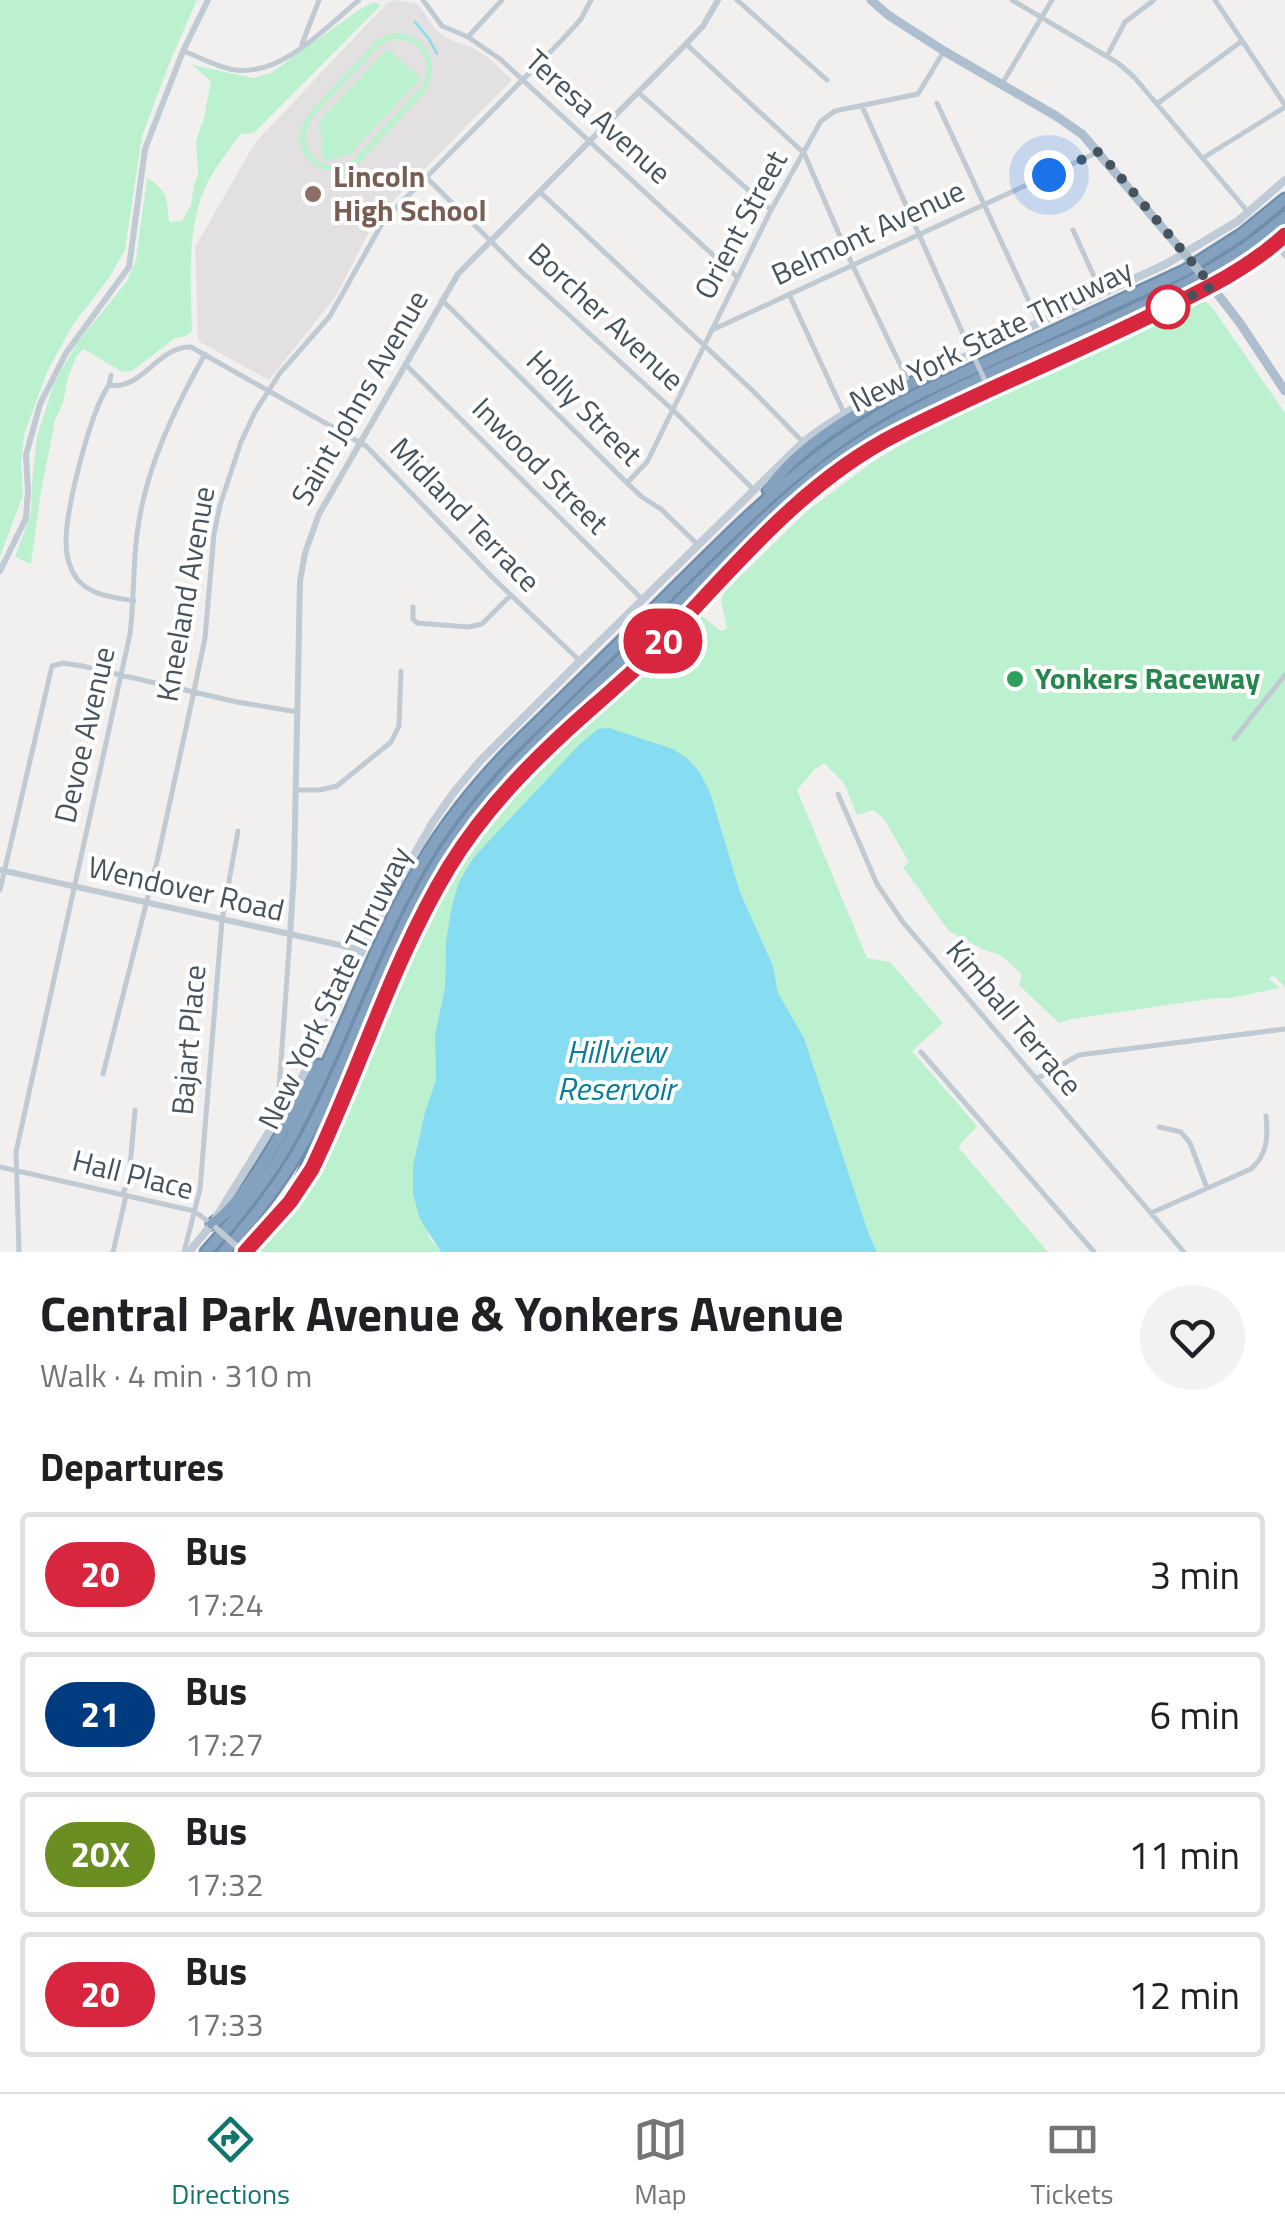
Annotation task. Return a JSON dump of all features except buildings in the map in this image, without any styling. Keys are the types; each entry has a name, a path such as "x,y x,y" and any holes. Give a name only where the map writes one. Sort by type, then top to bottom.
{"highway":[{"name":"New York State Thruway","path":"206,1252 250,1200 288,1143 415,875 466,799 511,749 760,503 822,452 878,415 1184,271 1242,234 1285,199"},
{"name":"New York State Thruway","path":"224,1252 261,1207 299,1150 414,906 448,848 489,793 772,512 842,454 880,429 1189,284 1285,217"},
{"path":"760,503 772,484 828,433 937,370"},
{"path":"562,718 579,710 667,635"},
{"path":"214,1226 261,1165 356,998"},
{"path":"290,1202 371,999"}],"main road":[{"path":"872,0 944,51 1082,134 1210,285 1285,390"},
{"path":"186,1252 214,1226 300,1082 362,950 432,822 454,792 580,661 803,442 871,397 974,356 1187,256 1249,213 1285,180"},
{"path":"244,1252 290,1202 312,1169 414,934 471,835 511,785 649,656 759,542 838,470 894,435 1098,342 1210,285 1285,236"}],"street":[{"path":"0,571 26,518 26,455 40,404 66,353 129,267 145,150 182,51 208,0"},
{"path":"301,47 319,0"},
{"path":"182,51 232,70 278,63 358,0"},
{"name":"Teresa Avenue","path":"423,0 442,26 500,58 737,277"},
{"path":"468,37 502,0"},
{"name":"Kneeland Avenue","path":"102,1074 194,691 205,638 212,547 220,505 240,442 268,390 330,316 384,220 581,20 591,0"},
{"name":"Saint Johns Avenue","path":"278,1104 290,935 300,590 303,560 319,514 461,271 686,44 703,26 718,0"},
{"path":"737,0 827,80"},
{"path":"1012,0 1134,76 1249,213"},
{"path":"1002,84 1052,0"},
{"path":"1107,56 1125,22 1154,0"},
{"path":"1203,158 1285,106 1216,0"},
{"path":"1158,102 1242,41"},
{"path":"686,44 804,154 908,380"},
{"name":"Orient Street","path":"627,482 648,462 737,277 821,121 830,113 918,94 944,51"},
{"path":"638,93 771,210"},
{"path":"937,103 1038,323"},
{"path":"862,106 988,389"},
{"name":"Belmont Avenue","path":"712,330 1098,152"},
{"name":"Borcher Avenue","path":"426,176 754,490"},
{"path":"540,192 803,442"},
{"path":"1073,230 1102,294"},
{"path":"1276,243 1285,256"},
{"path":"789,294 844,413"},
{"name":"Holly Street","path":"442,300 642,497 661,509 698,545"},
{"path":"108,386 128,384 175,348 191,347 206,354"},
{"name":"Midland Terrace","path":"206,354 366,446 580,661"},
{"name":"Devoe Avenue","path":"19,1252 16,1152 122,675 134,601 138,532 150,474 183,393 206,354"},
{"name":"Inwood Street","path":"405,364 642,600"},
{"path":"111,375 96,409 66,542 77,578 90,590 134,601"},
{"path":"413,607 416,624 468,628 482,624 511,595"},
{"path":"0,890 52,666 63,663 298,712"},
{"path":"296,790 338,786 391,742 399,726 401,671"},
{"path":"1234,739 1285,675"},
{"name":"Kimball Terrace","path":"838,794 888,904 1184,1252"},
{"name":"Bajart Place","path":"186,1252 200,1189 222,920 238,831"},
{"name":"Wendover Road","path":"2,871 362,950"},
{"path":"1036,1079 1078,1055 1285,1030"},
{"path":"921,1052 1094,1252"},
{"path":"113,1252 129,1178 135,1110"},
{"path":"1151,1213 1260,1161 1268,1134 1266,1116"},
{"path":"1159,1126 1181,1132 1190,1143 1207,1188"},
{"name":"Hall Place","path":"0,1167 194,1210 244,1252"}],"shaded area":[{"name":"Lincoln High School","path":"394,0 418,4 436,30 489,58 512,80 387,207 372,226 336,296 269,380 198,341 195,247 255,143"}],"green space":[{"path":"0,0 197,0 142,136 125,250 72,326 47,372 24,435 23,495 0,557"},
{"path":"374,2 381,5 254,133 240,134 208,181 192,240 192,331 175,338 132,371 122,372 84,349 77,355 55,420 31,564 15,557 31,513 37,436 55,381 78,342 127,281 136,260 147,178 165,196 169,222 182,221 191,205 198,174 196,141 211,81 192,65 253,78 271,73"},
{"path":"399,33 418,41 430,55 432,73 424,93 343,181 338,177 341,172 318,167 304,154 300,145 303,124 309,113 385,35","holes":["397,39 419,49 426,61 423,85 352,161 331,166 314,158 306,141 311,119 377,48"]},
{"path":"387,49 421,78 355,152 328,161 322,158 318,123"},
{"name":"Yonkers Raceway","path":"1206,302 1214,310 1285,413 1285,987 1273,975 1269,979 1280,988 1059,1023 1019,985 1022,974 1000,955 949,931 903,867 909,862 884,819 873,810 857,815 844,783 824,763 797,790 867,958 890,962 943,1023 912,1051 977,1126 958,1147 1048,1252 877,1252 804,1038 778,993 773,966 740,892 710,792 688,759 528,802 473,858 459,882 446,941 445,987 435,1035 436,1080 413,1165 429,1237 441,1252 255,1249 309,1178 364,1067 452,867 505,796 510,799 525,782 523,777 699,614 721,631 727,628 721,601 724,592 806,512 871,463 916,436"}],"water":[{"name":"Hillview Reservoir","path":"609,728 673,749 699,771 710,792 740,892 773,966 778,993 804,1038 877,1252 441,1252 420,1219 413,1194 413,1165 436,1080 435,1035 445,987 446,941 459,882 473,858 580,744 598,729"}],"waterway":[{"path":"415,22 437,54"}],"bus line":[{"name":"20","path":"245,1252 290,1202 312,1169 428,904 471,835 528,767 624,680 759,542 838,470 894,435 1212,286 1285,235"}],"place":[{"name":"Lincoln High School","path":"313,194"},
{"name":"Yonkers Raceway","path":"1015,679"}],"route":[{"path":"1049,175 1098,152 1107,161 1212,286 1164,309 1168,307"}]}
